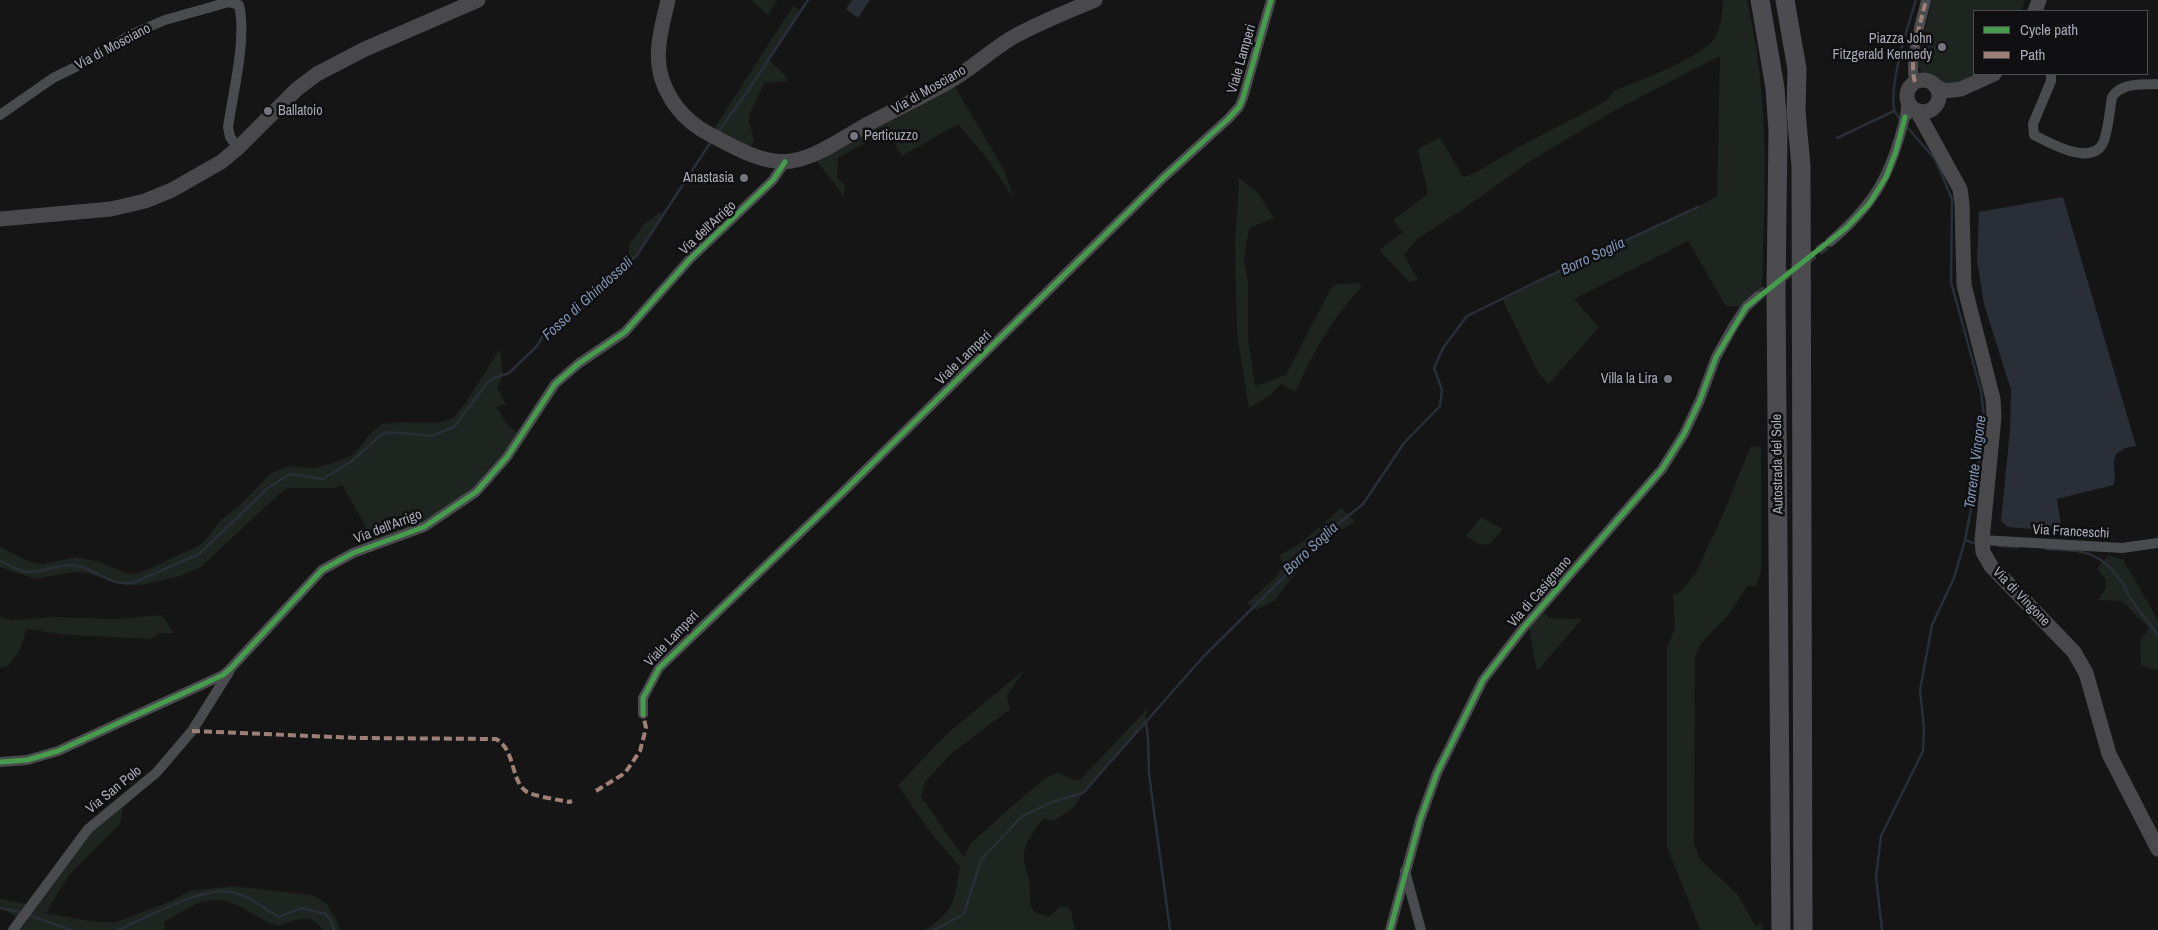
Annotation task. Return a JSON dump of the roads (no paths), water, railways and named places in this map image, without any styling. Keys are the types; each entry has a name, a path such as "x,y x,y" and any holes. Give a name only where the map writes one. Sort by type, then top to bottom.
{"highway":[{"name":"Autostrada del Sole","path":"1760,0 1775,88 1778,131 1776,304 1781,930"},
{"name":"Autostrada del Sole","path":"1785,0 1797,69 1796,112 1801,166 1803,930"}],"main road":[{"path":"0,219 111,209 145,201 196,178 238,148 297,89 318,74 365,49 478,0"},
{"name":"Via di Mosciano","path":"668,0 658,45 661,74 673,103 684,117 716,138 756,156 771,161 784,162 793,161 818,151 951,80 1015,36 1095,0"},
{"path":"1918,108 1992,75"},
{"path":"1918,108 1908,89 1915,82 1925,80 1944,91 1961,89"},
{"path":"1918,108 1938,97 1934,85"},
{"name":"Via di Vingone","path":"1918,108 1930,137 1960,189 1964,285 1993,399 1993,426 1982,540 1983,552 1991,566 2074,652 2086,672 2109,754 2158,849"}],"street":[{"name":"Viale Lamperi","path":"643,714 643,698 659,668 846,490 1163,178 1234,113 1243,98 1272,0"},
{"path":"1915,82 1912,75 1917,38 1926,0"},
{"name":"Via di Mosciano","path":"0,115 53,78 102,54 130,35 165,20 229,2 238,5 241,16 238,57 228,127 230,137 238,148"},
{"path":"2051,75 2051,81 2033,124 2034,135 2080,154 2091,153 2104,142 2112,97 2116,91 2122,87 2158,84"},
{"path":"1830,242 1869,204 1886,177 1902,130 1918,108"},
{"name":"Via dell'Arrigo","path":"0,762 27,760 58,751 214,679 230,669 322,570 353,552 424,527 476,492 507,457 555,384 578,364 625,332 690,259 773,180 784,162"},
{"name":"Via di Casignano","path":"1390,930 1405,870 1437,773 1482,680 1524,627 1662,469 1684,434 1700,400 1716,358 1734,325 1746,307 1758,296"},
{"name":"Via Franceschi","path":"1982,540 2122,548 2158,543"},
{"name":"Via San Polo","path":"13,930 88,829 156,773 192,731 230,669"},
{"path":"1405,870 1421,930"}],"waterway":[{"name":"Fosso di Ghindossoli","path":"718,132 808,0"},
{"name":"Torrente Vingone","path":"1900,119 1894,109 1894,84 1900,54 1916,0"},
{"name":"Borro Soglia","path":"1837,138 1894,111"},
{"name":"Torrente Vingone","path":"1882,930 1876,877 1881,836 1923,751 1924,728 1920,690 1932,625 1954,578 1965,540 1977,479 1984,417 1981,391 1951,282 1952,199 1935,159 1907,127"},
{"name":"Fosso di Ghindossoli","path":"0,561 21,571 28,572 75,565 121,583 135,582 199,554 268,488 290,474 323,479 352,461 381,435 388,432 432,436 454,427 487,383 494,378 509,373 537,346 544,334 566,322 579,311 637,255 712,140"},
{"name":"Borro Soglia","path":"934,930 964,914 981,860 1021,817 1052,802 1083,793 1204,656 1293,568 1318,540 1363,504 1404,443 1440,406 1442,390 1434,368 1443,348 1467,316 1698,207"},
{"path":"1965,540 1973,543"},
{"path":"1999,546 2018,547"},
{"path":"2046,549 2069,550 2088,554 2097,557 2105,563 2121,581 2133,602 2158,636"},
{"path":"1146,723 1149,774 1170,930"},
{"path":"118,930 174,904 219,891 244,896 279,917 301,908 326,914 334,930"},
{"path":"0,908 23,913"},
{"path":"28,915 71,930"}],"tunnel":[{"path":"1758,296 1830,242"}],"place":[{"name":"Piazza John Fitzgerald Kennedy","path":"1942,47"},
{"name":"Ballatoio","path":"268,111"},
{"name":"Perticuzzo","path":"854,136"},
{"name":"Anastasia","path":"744,178"},
{"name":"Villa la Lira","path":"1668,379"}]}
